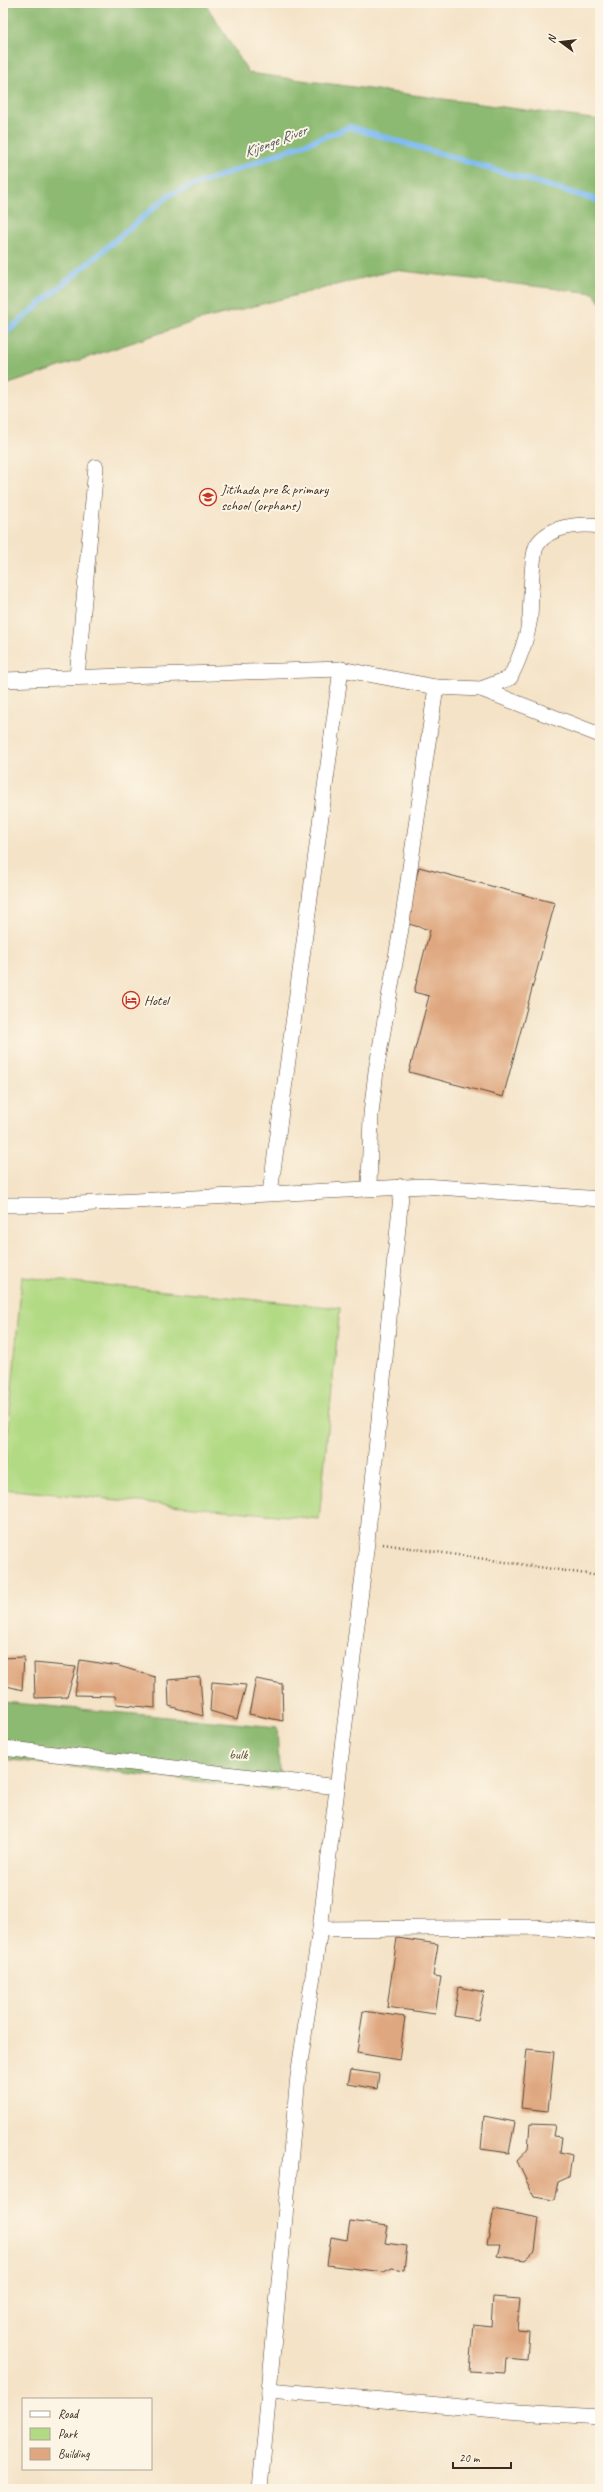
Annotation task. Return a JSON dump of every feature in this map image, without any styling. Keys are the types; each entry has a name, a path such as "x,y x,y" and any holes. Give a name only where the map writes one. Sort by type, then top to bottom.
{"street":[{"path":"78,677 96,467"},
{"path":"481,689 510,678 524,651 529,619 536,547 546,533 570,526 600,526"},
{"path":"270,1193 341,669"},
{"path":"3,680 341,669 436,687 481,689 600,735"},
{"path":"369,1188 371,1114 376,1071 402,923 436,687"},
{"path":"3,1205 58,1205 402,1186 425,1186 600,1199"},
{"path":"260,2489 298,2076 320,1928 367,1542 402,1186"},
{"path":"3,1748 338,1787"},
{"path":"320,1928 533,1926 600,1932"},
{"path":"269,2390 497,2410 600,2417"}],"path":[{"path":"367,1542 600,1576"}],"green space":[{"path":"3,3 205,3 249,73 600,120 600,303 594,293 394,270 196,321 3,386"},
{"path":"22,1277 340,1308 319,1519 3,1489"},
{"name":"bulk","path":"3,1702 277,1727 280,1791 3,1759"}],"building":[{"path":"419,867 555,903 503,1097 409,1072 429,996 414,992 430,930 405,923"},
{"path":"24,1657 22,1690 3,1685 3,1658"},
{"path":"80,1660 119,1666 155,1677 155,1708 116,1704 115,1696 75,1695"},
{"path":"34,1663 76,1667 67,1697 35,1698"},
{"path":"200,1677 203,1716 169,1706 168,1680"},
{"path":"256,1679 282,1684 283,1721 249,1714"},
{"path":"212,1682 246,1685 237,1719 210,1711"},
{"path":"397,1938 438,1944 433,1976 441,1977 435,2014 387,2007"},
{"path":"459,1987 484,1992 478,2020 454,2016"},
{"path":"363,2011 405,2017 399,2060 357,2053"},
{"path":"527,2049 554,2052 548,2111 521,2108"},
{"path":"351,2070 379,2074 377,2089 348,2084"},
{"path":"484,2116 515,2122 509,2153 481,2149"},
{"path":"530,2124 555,2125 553,2136 562,2137 560,2152 572,2155 569,2177 558,2182 554,2200 534,2197 517,2161 528,2149"},
{"path":"494,2209 539,2218 535,2251 525,2260 497,2256 500,2245 487,2245"},
{"path":"350,2221 388,2226 385,2243 407,2246 404,2270 392,2268 384,2272 327,2265 331,2237 347,2240"},
{"path":"493,2297 520,2299 517,2330 529,2331 527,2360 506,2358 505,2373 469,2371 473,2324 491,2326"}],"waterway":[{"name":"Kijenge River","path":"3,335 169,195 350,127 600,201"}],"place":[{"name":"Jitihada pre & primary school (orphans)","path":"208,497"},
{"name":"Hotel","path":"131,1000"}]}
